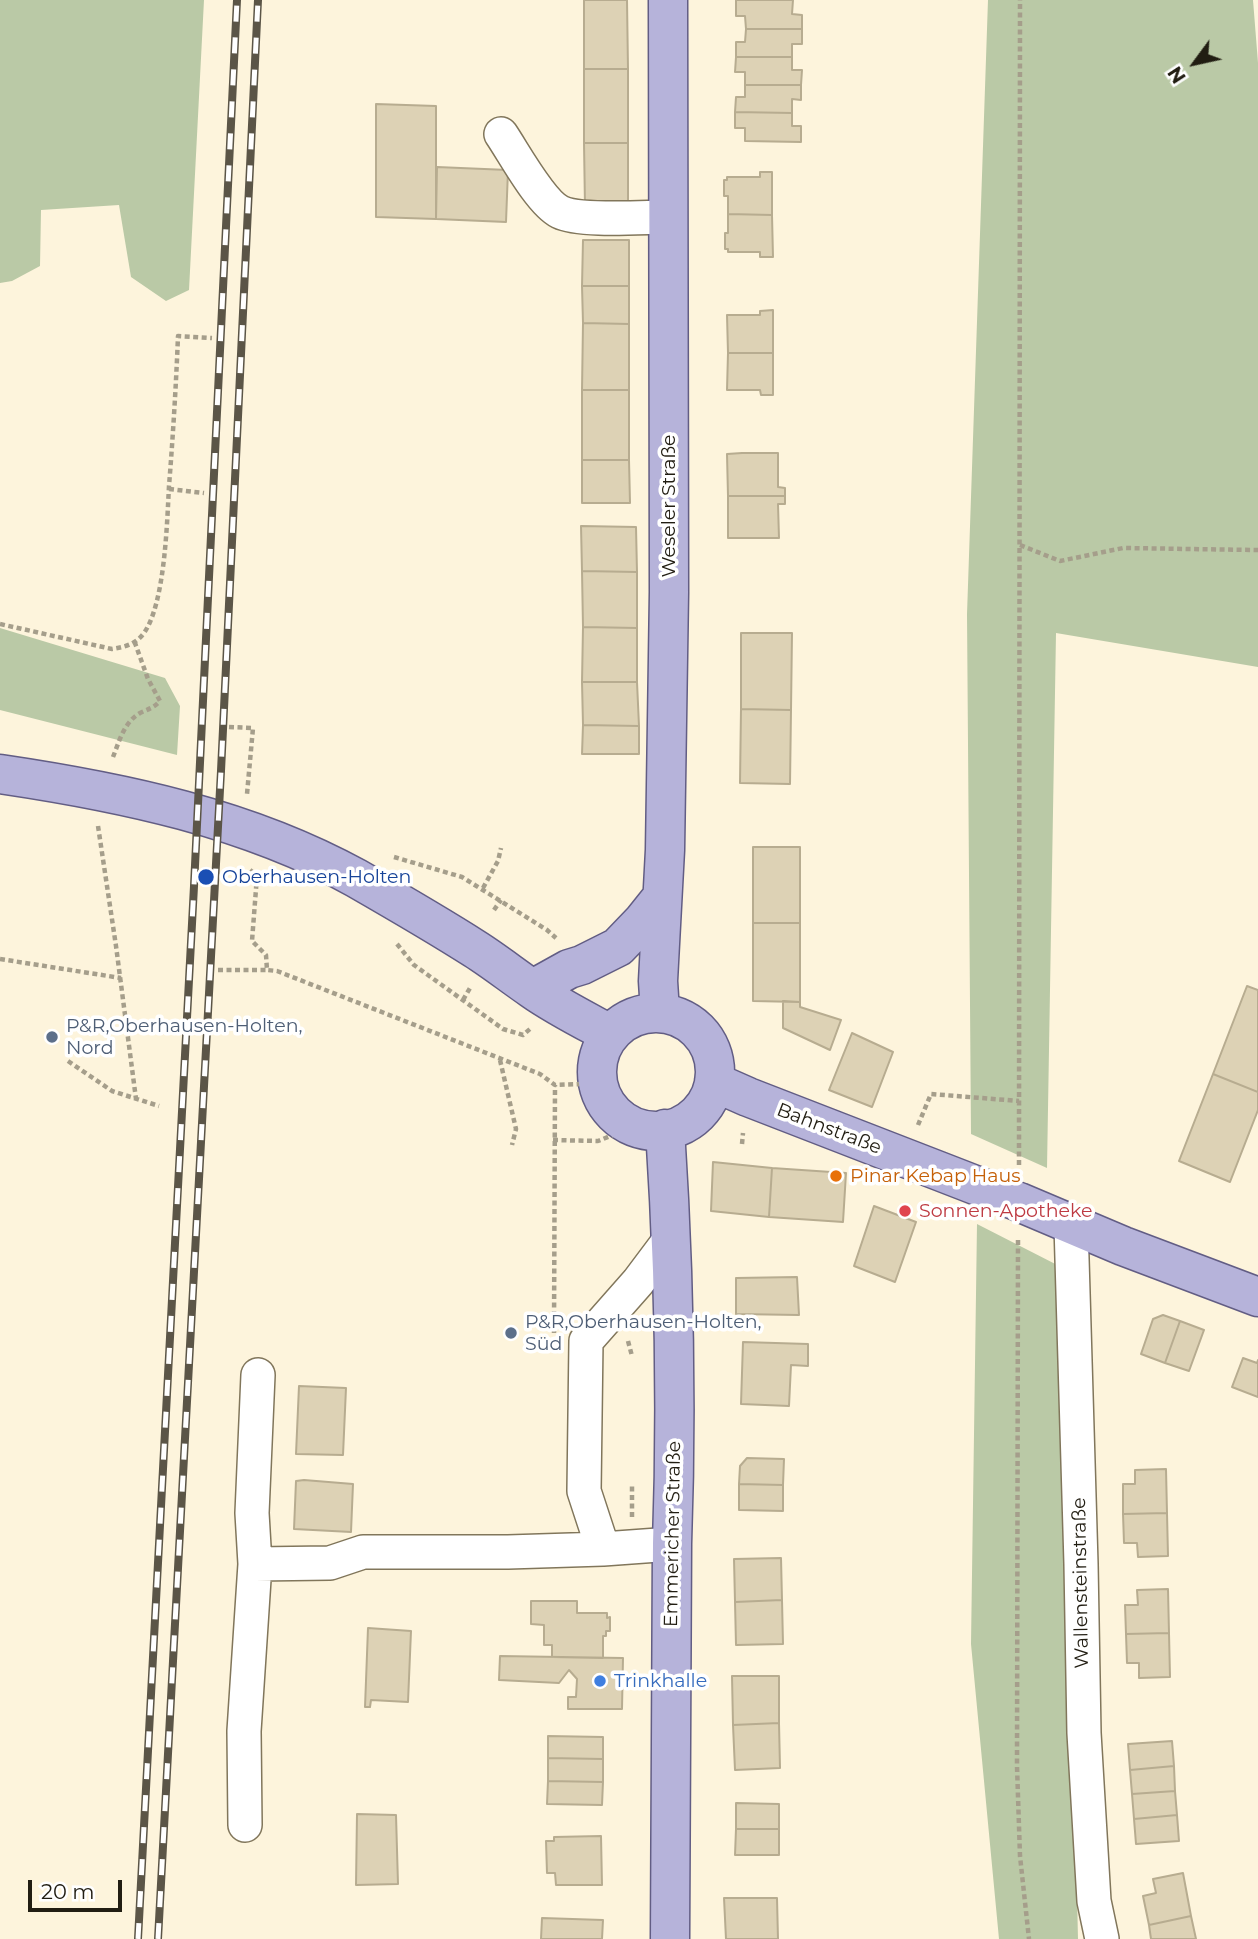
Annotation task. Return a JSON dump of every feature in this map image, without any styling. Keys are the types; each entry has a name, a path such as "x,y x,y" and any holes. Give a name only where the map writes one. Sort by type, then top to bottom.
{"main road":[{"name":"Weseler Straße","path":"660,1012 658,981 665,850 669,642 668,0"},
{"path":"0,774 151,802 285,844 354,877 405,906 474,948 533,989 610,1034"},
{"path":"533,989 618,947 663,897"},
{"path":"660,1012 679,1017 702,1036 713,1062 714,1082 701,1110 680,1125 665,1129 644,1129 629,1124 617,1115 601,1094 597,1075 601,1052 610,1034 618,1026 635,1016 660,1012"},
{"name":"Bahnstraße","path":"714,1082 1018,1202 1071,1226 1258,1297"},
{"name":"Emmericher Straße","path":"665,1129 674,1290 670,1939"}],"street":[{"path":"501,134 542,195 559,212 579,216 669,217"},
{"name":"Wallensteinstraße","path":"1071,1226 1084,1733 1094,1901 1102,1939"},
{"path":"603,1549 584,1491 586,1341 638,1282 671,1238"},
{"path":"245,1825 244,1731 254,1564 258,1375"},
{"path":"254,1564 330,1563 363,1552 509,1552 672,1544"}],"path":[{"path":"1020,0 1017,1766 1020,1856 1028,1939"},
{"path":"0,624 112,649 135,643 145,632 160,587 169,509 178,336 212,338"},
{"path":"169,489 204,493"},
{"path":"1020,545 1060,561 1123,548 1258,550"},
{"path":"112,758 122,734 132,721 138,714 153,708 160,701 148,679 135,643"},
{"path":"229,727 254,728 247,796"},
{"path":"98,825 121,978 135,1099"},
{"path":"483,888 498,861 500,848"},
{"path":"242,862 254,867"},
{"path":"257,876 252,941 266,956 267,970"},
{"path":"494,911 500,900"},
{"path":"395,941 414,965 503,1029 523,1035"},
{"path":"0,959 121,978"},
{"path":"218,970 277,971 540,1074 555,1085 580,1084"},
{"path":"463,1000 470,988"},
{"path":"499,1059 516,1129 512,1145"},
{"path":"68,1061 112,1091 159,1106"},
{"path":"554,1340 555,1085"},
{"path":"904,1158 931,1094 1019,1101"},
{"path":"553,1140 598,1141 613,1135"}],"green space":[{"path":"0,0 204,0 189,290 166,301 131,277 119,205 41,210 40,266 12,281 0,283"},
{"path":"988,0 1253,0 1258,63 1258,667 1056,633 1047,1168 971,1134 967,614"},
{"path":"0,628 165,678 180,706 177,755 0,710"},
{"path":"977,1224 1067,1270 1078,1939 999,1939 971,1644"}],"building":[{"path":"584,0 627,0 628,69 584,69"},
{"path":"736,0 793,0 792,14 802,15 802,29 746,29 745,16 736,16"},
{"path":"746,29 802,29 802,44 792,44 792,57 736,57 736,42 745,42"},
{"path":"736,57 792,57 792,70 802,70 801,85 745,85 745,72 735,72"},
{"path":"584,69 628,69 628,143 584,143"},
{"path":"745,85 801,85 801,100 792,99 792,113 735,112 736,97 745,97"},
{"path":"376,104 436,106 436,219 376,217"},
{"path":"735,112 792,113 792,126 801,126 801,142 745,141 745,128 735,128"},
{"path":"584,143 628,143 628,207 585,207"},
{"path":"437,167 508,170 506,222 436,219"},
{"path":"760,172 772,172 772,215 728,214 728,196 724,196 724,180 727,180 727,177 760,177"},
{"path":"728,214 772,215 773,257 760,257 760,252 728,252 728,249 725,249 725,233 728,233"},
{"path":"583,240 629,240 629,286 582,286"},
{"path":"582,286 629,286 629,324 583,323"},
{"path":"773,310 773,353 728,353 727,315 760,315 760,311"},
{"path":"583,323 629,324 629,390 582,390"},
{"path":"728,353 773,353 773,395 761,395 760,390 727,390"},
{"path":"582,390 629,390 629,460 582,460"},
{"path":"778,453 778,487 785,488 785,496 728,496 727,454"},
{"path":"582,460 629,460 630,503 582,503"},
{"path":"728,496 785,496 785,504 778,504 779,538 728,538"},
{"path":"581,526 636,527 637,572 582,571"},
{"path":"582,571 637,572 637,628 583,627"},
{"path":"583,627 637,628 637,682 582,682"},
{"path":"741,633 792,633 791,710 741,709"},
{"path":"582,682 637,682 639,726 583,725"},
{"path":"741,709 791,710 790,784 740,783"},
{"path":"583,725 639,726 639,754 582,754"},
{"path":"753,847 800,847 800,923 753,923"},
{"path":"753,923 800,923 800,1002 753,1001"},
{"path":"1247,986 1258,990 1258,1092 1213,1074"},
{"path":"783,1001 800,1002 800,1007 841,1020 830,1050 783,1028"},
{"path":"852,1033 893,1052 872,1107 829,1090"},
{"path":"1213,1074 1258,1092 1258,1110 1230,1182 1179,1161"},
{"path":"713,1162 772,1168 769,1217 711,1211"},
{"path":"772,1168 846,1173 843,1222 769,1217"},
{"path":"874,1206 916,1222 895,1282 854,1266"},
{"path":"797,1277 799,1315 736,1314 736,1278"},
{"path":"1163,1315 1180,1321 1165,1363 1141,1354 1153,1319"},
{"path":"1180,1321 1204,1330 1189,1371 1165,1363"},
{"path":"743,1342 808,1344 808,1366 791,1365 789,1406 741,1404"},
{"path":"1243,1358 1257,1363 1258,1360 1258,1397 1232,1387"},
{"path":"299,1386 346,1388 343,1455 296,1454"},
{"path":"747,1458 784,1459 783,1485 739,1484 740,1466"},
{"path":"1166,1469 1167,1513 1123,1514 1123,1484 1135,1484 1135,1470"},
{"path":"296,1481 353,1484 351,1532 294,1529"},
{"path":"739,1484 783,1485 783,1511 739,1510"},
{"path":"1167,1513 1168,1556 1138,1557 1137,1543 1124,1543 1123,1514"},
{"path":"781,1558 782,1600 735,1602 734,1559"},
{"path":"1168,1589 1169,1633 1126,1634 1125,1605 1138,1605 1137,1590"},
{"path":"782,1600 783,1644 736,1645 735,1602"},
{"path":"531,1601 577,1601 577,1613 607,1613 607,1618 610,1617 610,1631 606,1631 606,1636 603,1636 603,1658 552,1657 552,1645 544,1645 544,1625 531,1624"},
{"path":"368,1628 411,1631 408,1702 371,1700 370,1707 365,1707"},
{"path":"1169,1633 1170,1677 1139,1678 1139,1663 1127,1663 1126,1634"},
{"name":"Trinkhalle","path":"500,1656 623,1658 622,1709 568,1709 568,1697 576,1697 577,1679 569,1670 559,1683 499,1680"},
{"path":"732,1676 779,1676 779,1723 733,1725"},
{"path":"779,1723 780,1768 735,1770 733,1725"},
{"path":"548,1736 603,1737 603,1759 548,1758"},
{"path":"1172,1741 1174,1766 1130,1770 1128,1744"},
{"path":"548,1758 603,1759 603,1782 548,1781"},
{"path":"1174,1766 1175,1791 1132,1794 1130,1770"},
{"path":"548,1781 603,1782 602,1805 547,1804"},
{"path":"1175,1791 1177,1815 1134,1819 1132,1794"},
{"path":"736,1803 779,1804 779,1829 736,1829"},
{"path":"357,1814 396,1815 398,1884 356,1885"},
{"path":"1177,1815 1179,1841 1136,1844 1134,1819"},
{"path":"736,1829 779,1829 779,1855 735,1855"},
{"path":"601,1836 602,1885 556,1885 555,1873 547,1873 546,1841 554,1841 554,1837"},
{"path":"1183,1873 1191,1916 1149,1925 1143,1896 1156,1893 1153,1879"},
{"path":"724,1898 777,1898 778,1939 726,1939"},
{"path":"1191,1916 1196,1939 1151,1939 1149,1925"},
{"path":"542,1918 603,1920 602,1939 541,1939"}],"railway":[{"path":"138,1939 194,886 237,0"},
{"path":"158,1939 221,771 258,0"}],"place":[{"name":"Oberhausen-Holten","path":"206,877"},
{"name":"P&R,Oberhausen-Holten, Nord","path":"52,1037"},
{"name":"Pinar Kebap Haus","path":"836,1176"},
{"name":"Sonnen-Apotheke","path":"905,1211"},
{"name":"P&R,Oberhausen-Holten, Süd","path":"511,1333"},
{"name":"Trinkhalle","path":"600,1681"}]}
